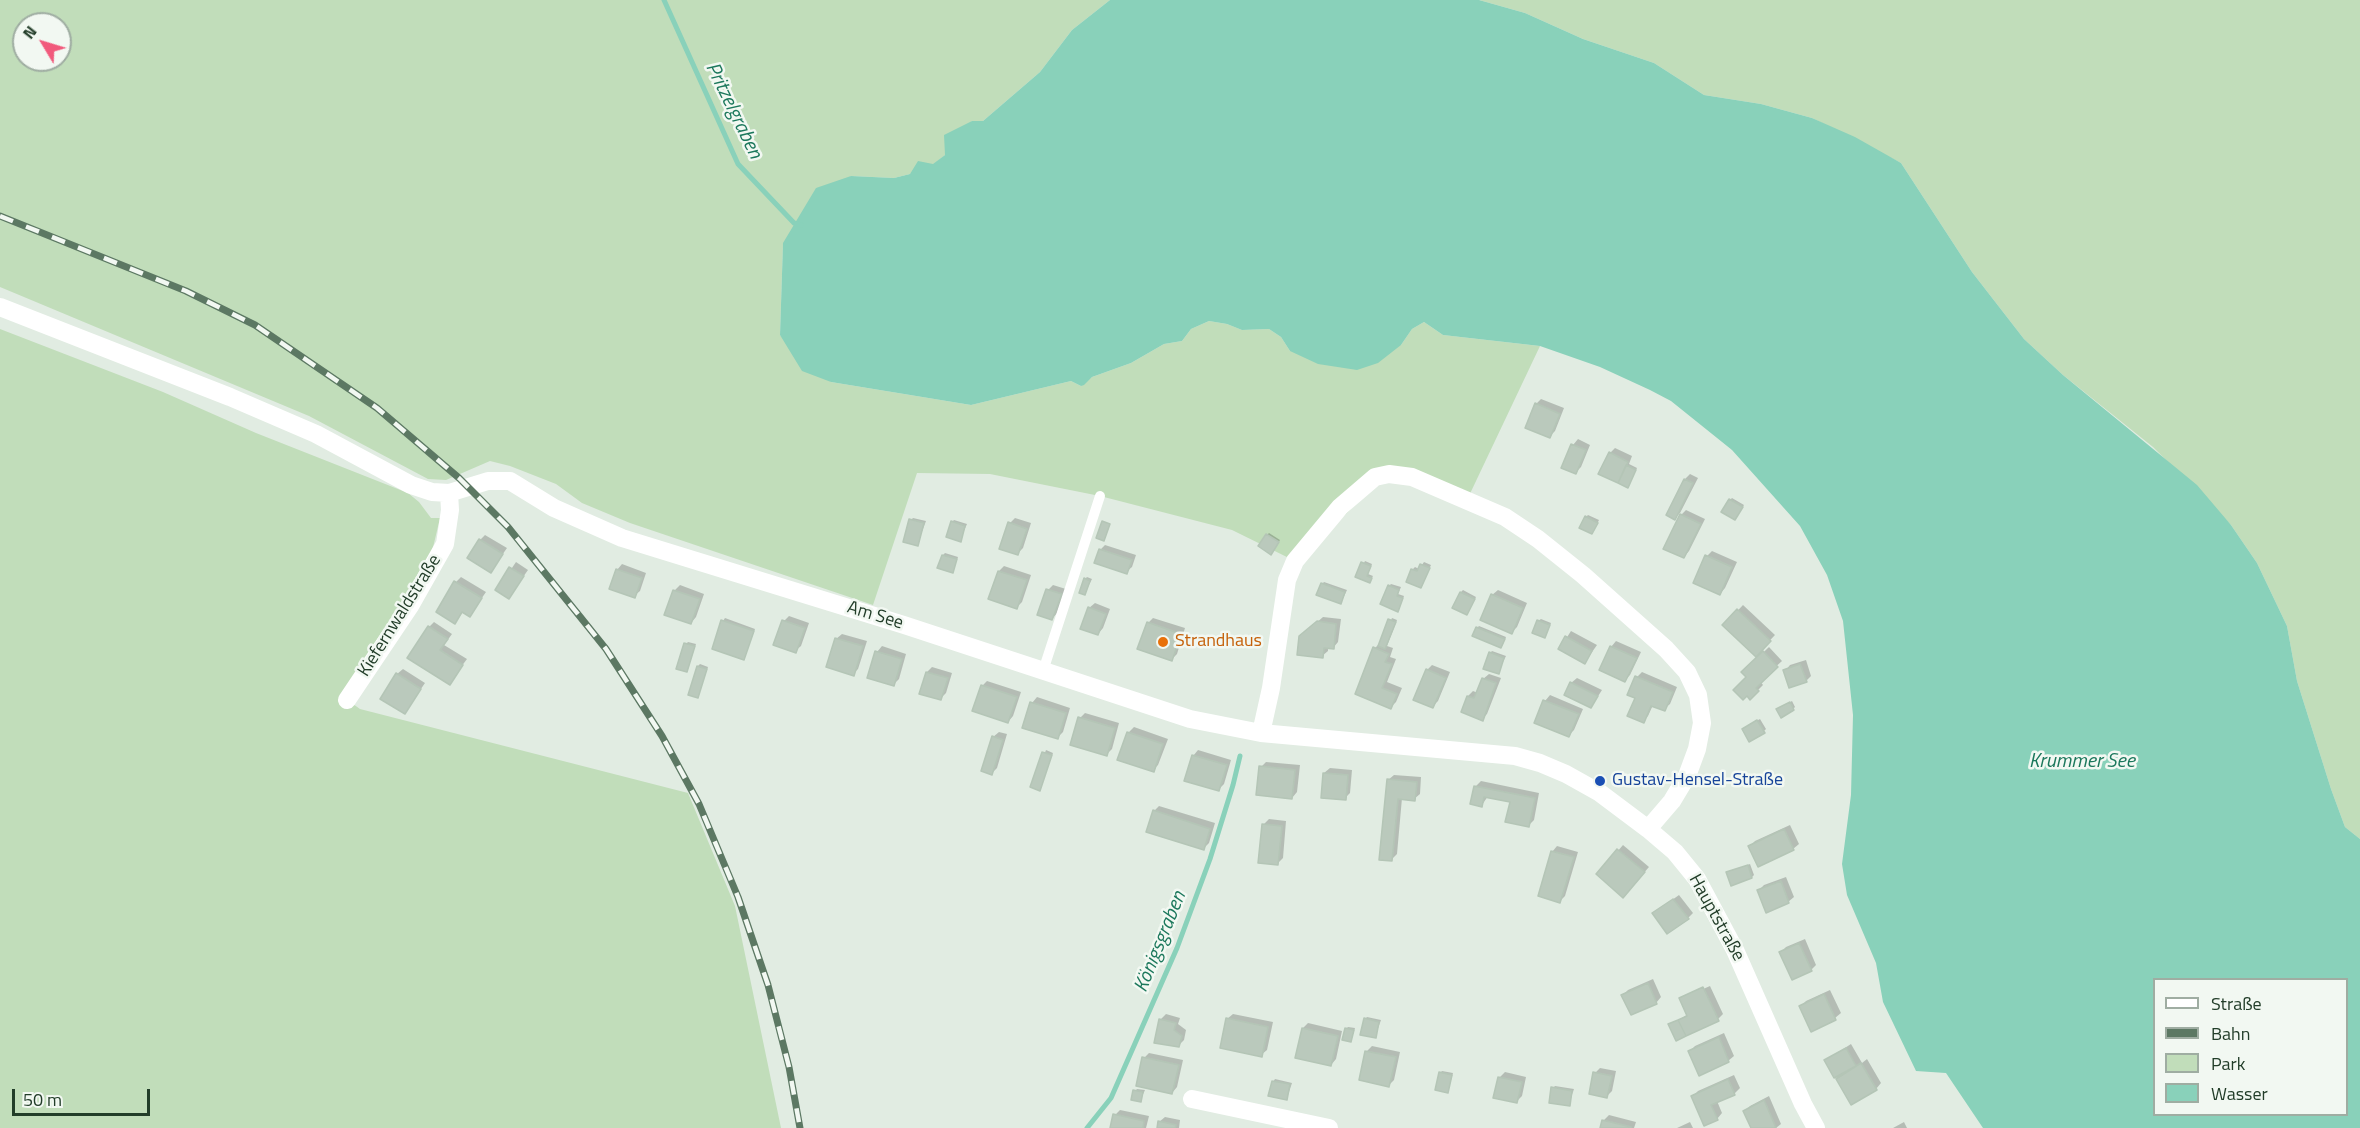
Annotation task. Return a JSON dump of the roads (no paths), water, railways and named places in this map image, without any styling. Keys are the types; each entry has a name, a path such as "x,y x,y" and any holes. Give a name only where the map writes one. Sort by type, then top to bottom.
{"street":[{"path":"0,307 230,397 305,429 411,485 432,492 449,493"},
{"path":"1261,733 1287,580 1295,561 1340,507 1375,477 1389,474 1412,477 1505,517 1538,539 1583,575 1666,649 1687,672 1698,695 1702,723 1697,749 1687,776 1672,801 1648,828"},
{"name":"Am See","path":"449,493 488,481 510,481 554,508 622,538 904,625 1190,719 1261,733"},
{"name":"Kiefernwaldstraße","path":"346,700 410,606 445,544 450,510 449,493"},
{"name":"Hauptstraße","path":"1261,733 1515,756 1566,774 1600,793 1648,828 1675,852 1706,894 1735,950 1803,1104 1816,1128"},
{"path":"1192,1099 1329,1128"}],"lane":[{"path":"1043,671 1100,495"}],"water":[{"name":"Krummer See","path":"1110,0 1479,0 1525,13 1583,39 1654,63 1704,95 1761,104 1812,118 1855,137 1901,163 1972,272 2024,339 2063,375 2197,485 2231,525 2257,563 2287,626 2297,681 2331,789 2345,827 2360,839 2360,1128 1983,1128 1946,1073 1916,1071 1883,1002 1876,963 1847,895 1842,864 1851,795 1853,715 1843,621 1827,575 1800,526 1732,450 1671,401 1650,390 1600,367 1540,346 1443,335 1424,322 1412,329 1401,345 1378,363 1357,370 1318,364 1290,351 1281,337 1269,329 1242,330 1227,324 1209,321 1191,329 1182,341 1164,344 1131,363 1092,377 1084,385 1081,386 1071,381 971,405 831,382 802,371 780,335 783,243 816,188 851,176 894,178 910,174 918,161 933,164 945,155 944,135 972,121 983,121 1040,72 1072,30"}],"waterway":[{"name":"Pritzelgraben","path":"664,0 738,164 794,223 801,225"},
{"name":"Königsgraben","path":"1087,1128 1111,1098 1177,948 1210,859 1240,756"}],"railway":[{"path":"0,216 186,291 255,325 377,408 459,478 508,527 606,649 662,736 699,804 738,897 768,985 789,1067 800,1128"}],"place":[{"name":"Strandhaus","path":"1163,642"},
{"name":"Gustav-Hensel-Straße","path":"1600,781"}]}
